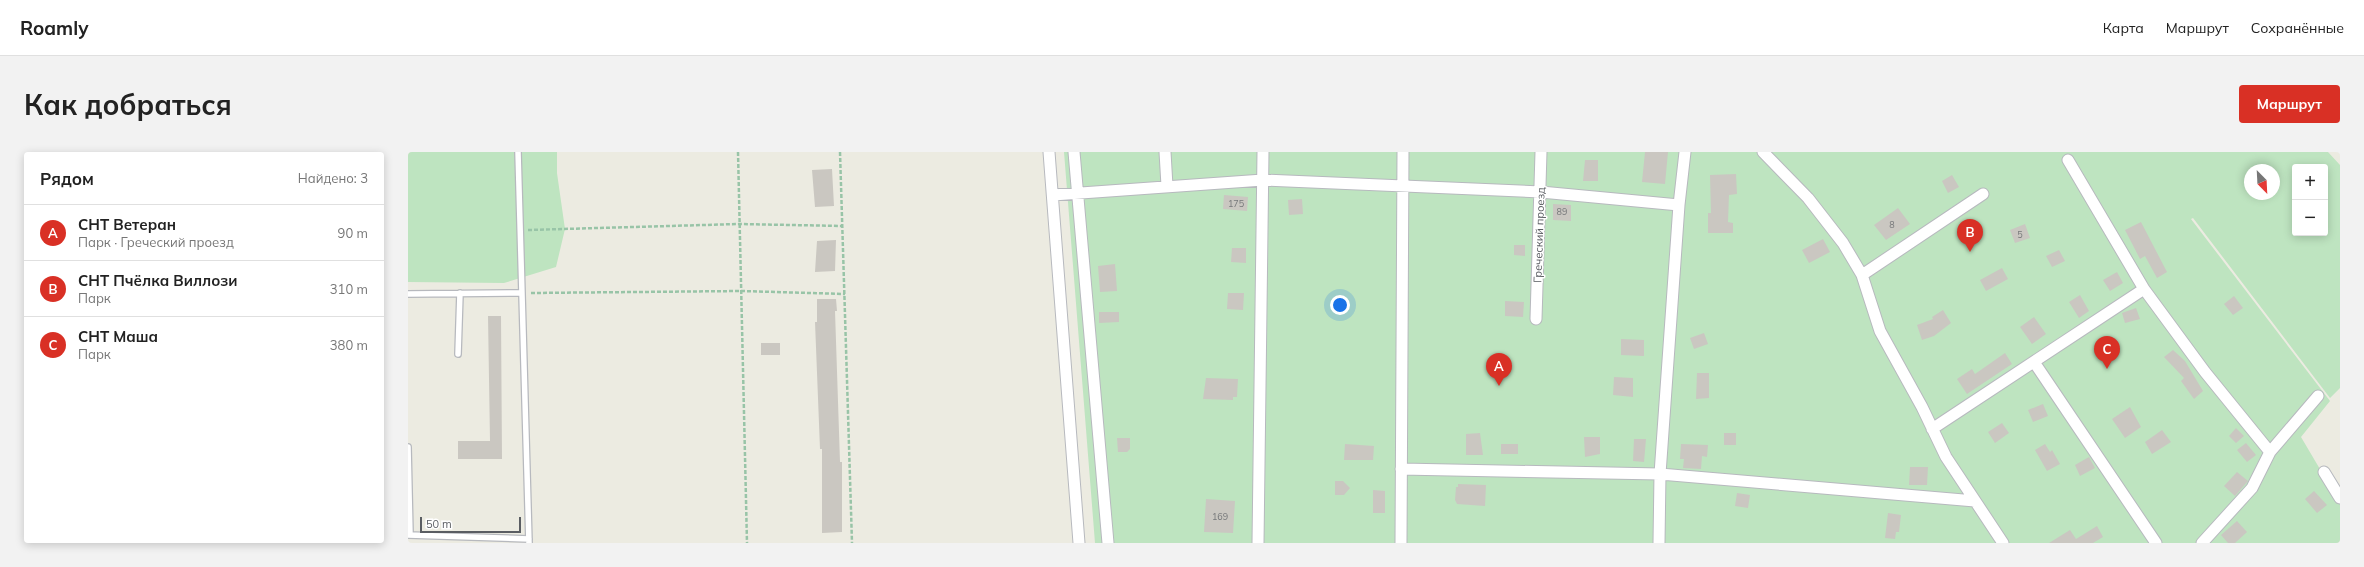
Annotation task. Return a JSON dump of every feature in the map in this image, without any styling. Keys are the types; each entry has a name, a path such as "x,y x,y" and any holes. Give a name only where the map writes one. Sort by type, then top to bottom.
{"street":[{"path":"1049,152 1079,543"},
{"path":"1074,152 1108,543"},
{"path":"1165,152 1167,186"},
{"path":"1258,543 1263,152"},
{"path":"1401,543 1403,152"},
{"name":"Греческий проезд","path":"1536,319 1541,152"},
{"path":"1659,543 1660,474 1679,205 1685,152"},
{"path":"1763,152 1808,198 1843,243 1862,275 1880,331 1910,384 1946,457 2003,543"},
{"path":"2068,160 2144,289 2206,372 2270,452"},
{"path":"1053,195 1077,192 1263,180 1541,192 1679,205"},
{"path":"1862,275 1983,194"},
{"path":"1932,429 2144,289"},
{"path":"2034,362 2156,543"},
{"path":"2202,543 2252,488 2270,452 2318,396"},
{"path":"1401,469 1660,474 1975,501"},
{"path":"2324,472 2340,498"}],"lane":[{"path":"408,447 409,535 529,541 520,293 518,152"},
{"path":"458,354 460,293"},
{"path":"408,294 520,293"}],"path":[{"path":"738,152 747,543"},
{"path":"840,152 852,543"},
{"path":"519,230 740,224 843,226"},
{"path":"520,293 741,291 845,294"}],"green space":[{"path":"408,152 557,152 557,173 565,229 556,267 504,283 408,282"},
{"path":"1064,152 2328,152 2340,165 2340,388 2330,398 2193,218 2191,219 2330,401 2301,437 2340,503 2340,543 1095,543"}],"building":[{"path":"1645,152 1668,152 1665,184 1642,182"},
{"path":"1585,160 1598,160 1598,181 1583,181"},
{"path":"832,169 834,206 815,207 812,170"},
{"path":"1736,174 1737,194 1729,195 1728,222 1733,223 1733,233 1708,233 1708,213 1711,213 1710,175"},
{"path":"1952,175 1959,187 1948,193 1942,181"},
{"path":"1224,195 1248,197 1247,211 1223,209"},
{"path":"1302,199 1303,214 1289,215 1288,200"},
{"path":"1553,204 1571,205 1571,221 1553,220"},
{"path":"1898,208 1910,224 1886,240 1874,225"},
{"path":"2141,222 2167,272 2157,278 2145,256 2140,259 2125,230"},
{"path":"2025,224 2030,238 2015,243 2010,230"},
{"path":"1823,239 1830,252 1809,263 1802,250"},
{"path":"836,240 835,271 815,272 817,241"},
{"path":"1514,245 1525,245 1525,256 1514,255"},
{"path":"1232,248 1246,248 1246,263 1231,262"},
{"path":"2059,250 2065,261 2052,267 2046,256"},
{"path":"1115,264 1117,291 1100,292 1098,266"},
{"path":"2002,268 2008,279 1986,291 1980,280"},
{"path":"2117,272 2123,283 2110,291 2103,280"},
{"path":"1228,293 1244,293 1243,310 1227,309"},
{"path":"2080,295 2089,311 2079,318 2069,302"},
{"path":"2234,296 2243,308 2233,315 2224,304"},
{"path":"817,299 836,299 837,311 835,311 840,462 842,462 842,532 822,533 822,449 820,449 815,322 817,322"},
{"path":"1505,301 1524,302 1523,317 1505,316"},
{"path":"2136,308 2140,319 2125,323 2122,313"},
{"path":"1943,310 1951,323 1934,336 1922,340 1917,325 1933,319 1932,317"},
{"path":"1099,312 1119,312 1119,322 1099,323"},
{"path":"488,316 501,316 502,459 458,459 458,441 490,441"},
{"path":"2034,317 2046,334 2032,344 2020,327"},
{"path":"1704,333 1708,344 1694,349 1690,338"},
{"path":"1621,339 1644,340 1644,356 1621,355"},
{"path":"761,343 780,343 780,355 761,355"},
{"path":"2173,350 2185,361 2203,391 2194,399 2181,381 2184,378 2164,357"},
{"path":"2005,353 2012,364 1967,394 1957,379 1972,369 1975,374"},
{"path":"1697,373 1709,373 1709,398 1696,399"},
{"path":"1614,377 1633,378 1633,397 1613,395"},
{"path":"1206,378 1238,379 1237,397 1233,397 1233,400 1203,399"},
{"path":"2043,404 2048,416 2033,422 2028,410"},
{"path":"2130,407 2141,427 2125,438 2112,419"},
{"path":"2002,423 2009,433 1995,443 1988,432"},
{"path":"2236,428 2244,436 2236,443 2229,436"},
{"path":"2162,430 2171,442 2152,454 2145,442"},
{"path":"1480,433 1483,455 1466,455 1466,434"},
{"path":"1724,433 1736,433 1736,445 1724,445"},
{"path":"1584,437 1600,437 1600,454 1585,457"},
{"path":"1117,438 1130,438 1130,449 1127,452 1118,452"},
{"path":"1634,439 1646,439 1644,462 1633,461"},
{"path":"2246,443 2256,455 2247,462 2237,450"},
{"path":"1345,444 1374,446 1373,460 1344,460"},
{"path":"1501,444 1518,444 1518,454 1501,454"},
{"path":"1681,444 1708,445 1707,457 1702,456 1701,469 1683,468 1684,459 1680,459"},
{"path":"2045,444 2050,452 2052,450 2060,464 2047,471 2035,450"},
{"path":"2089,457 2095,468 2080,476 2075,465"},
{"path":"1910,467 1928,467 1927,485 1909,485"},
{"path":"2237,472 2248,481 2235,496 2224,486"},
{"path":"1335,481 1343,481 1350,488 1344,495 1335,495"},
{"path":"1458,484 1486,485 1485,506 1457,504 1455,500 1456,487 1458,487"},
{"path":"1373,490 1385,491 1385,513 1373,513"},
{"path":"2314,491 2327,505 2317,513 2305,499"},
{"path":"1737,493 1750,495 1748,508 1735,506"},
{"path":"1206,499 1235,501 1233,533 1204,532"},
{"path":"1888,513 1901,515 1899,532 1896,532 1895,539 1885,538"},
{"path":"2237,521 2247,532 2235,543 2228,543 2221,535"},
{"path":"2097,526 2103,537 2093,543 2049,543 2070,530 2076,539"}],"place":[{"name":"СНТ Пчёлка Виллози","path":"1970,252"},
{"name":"СНТ Маша","path":"2107,369"},
{"name":"СНТ Ветеран","path":"1499,386"}]}
